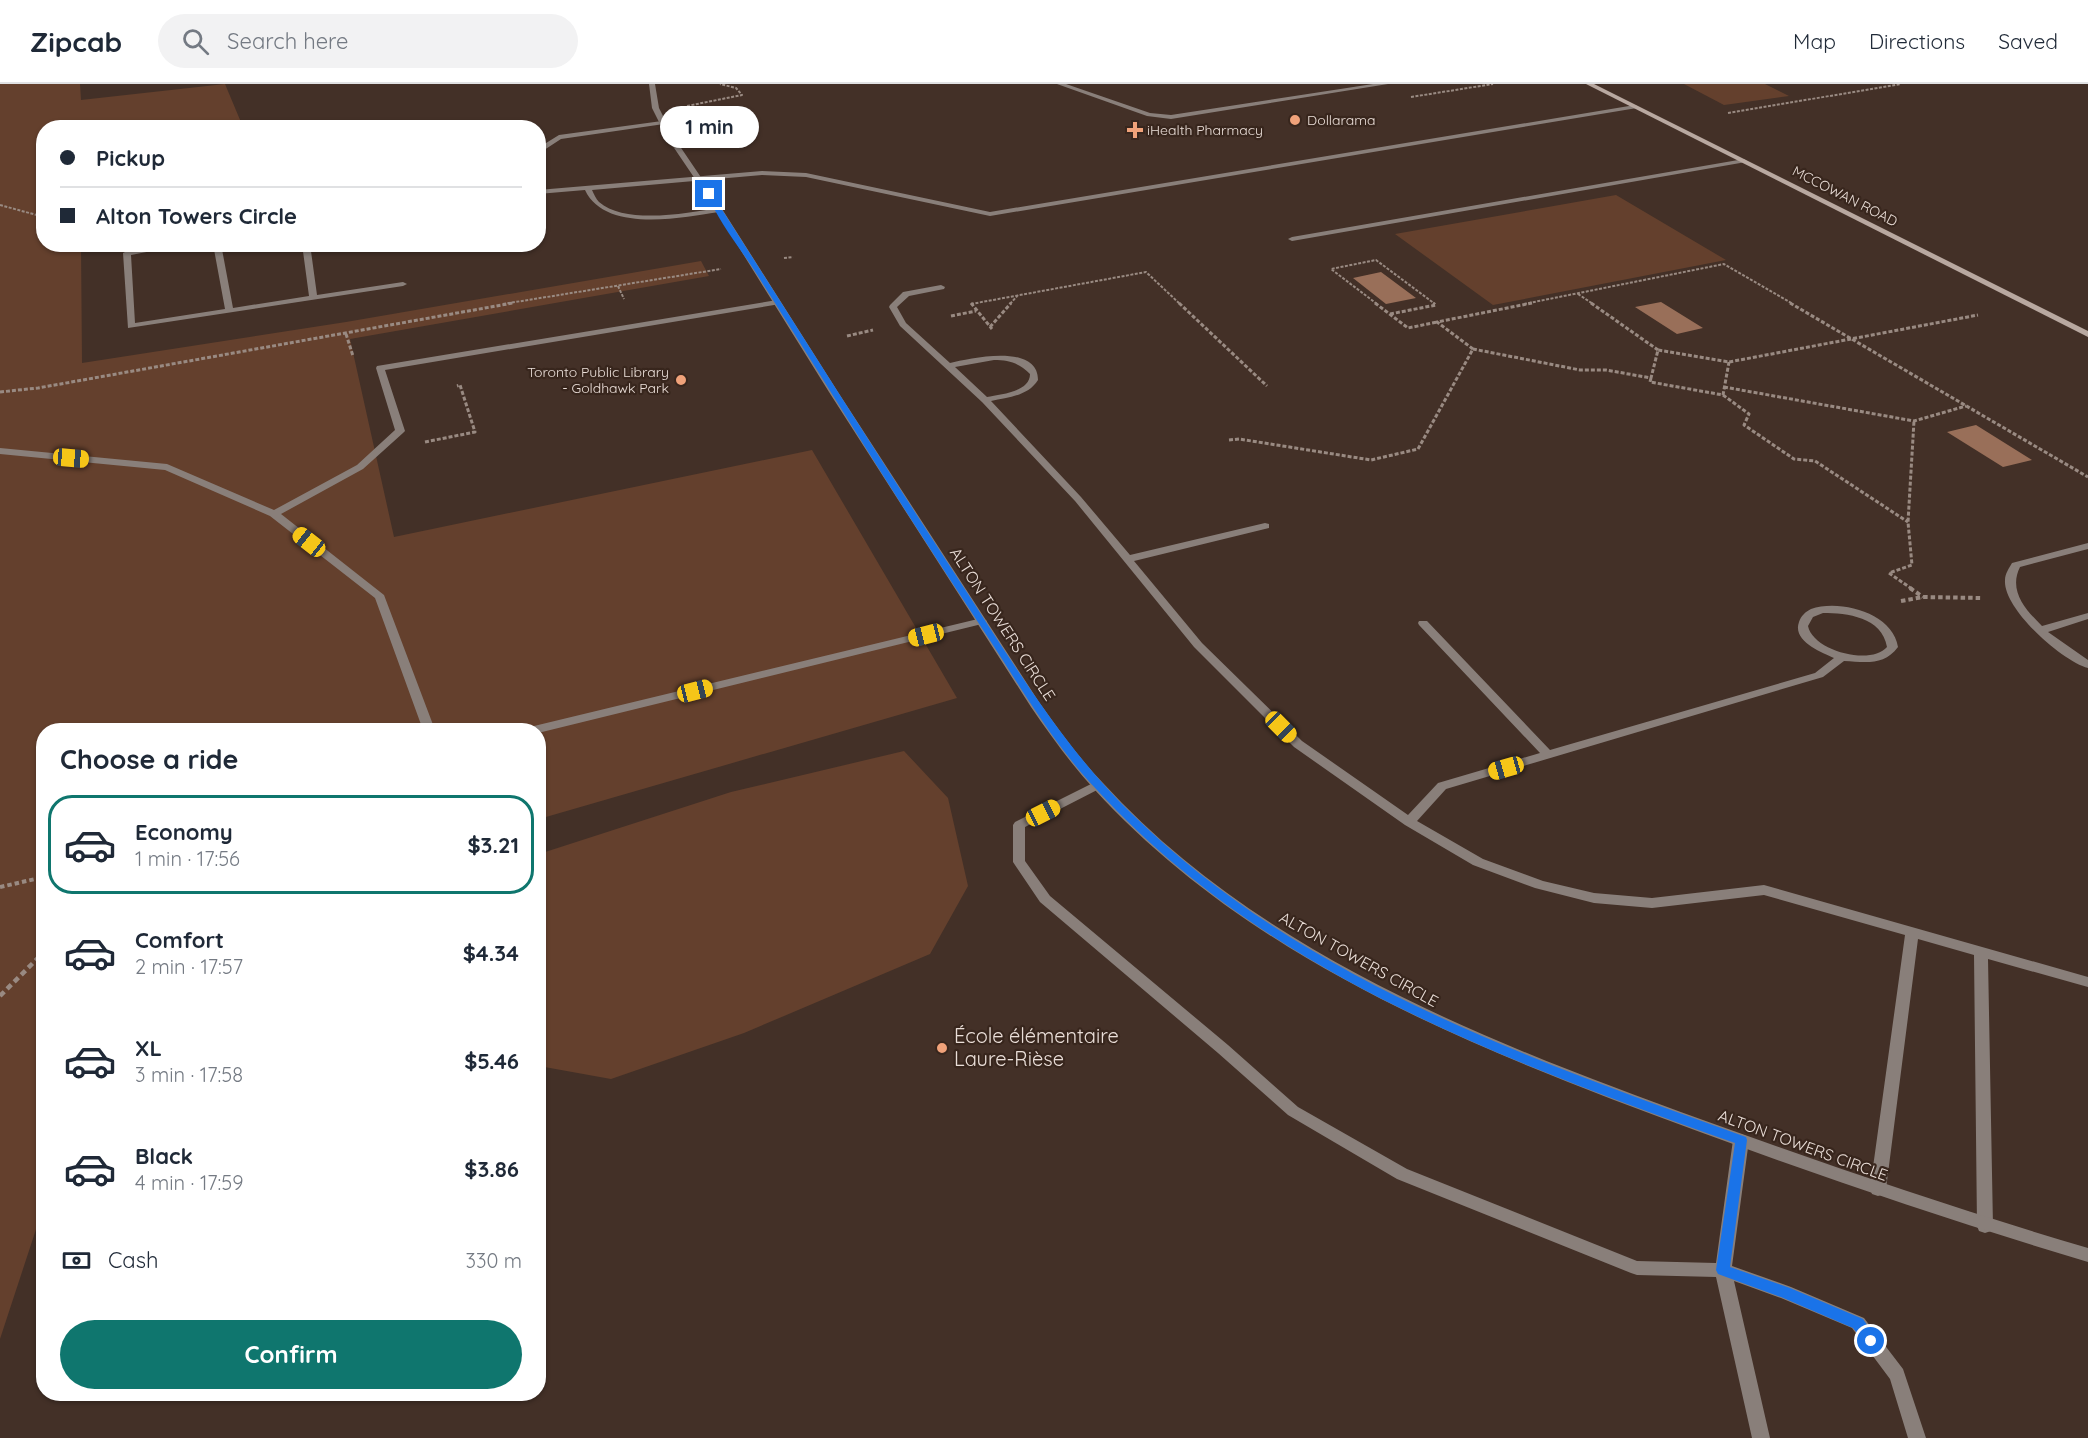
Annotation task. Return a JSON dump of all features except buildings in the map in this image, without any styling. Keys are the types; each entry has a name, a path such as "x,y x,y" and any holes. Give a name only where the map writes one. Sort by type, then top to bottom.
{"main road":[{"name":"MCCOWAN ROAD","path":"1589,84 2088,333"}],"street":[{"name":"ALTON TOWERS CIRCLE","path":"652,84 653,100 662,123 700,178 718,210 1050,727 1098,785 1151,839 1201,880 1281,936 1346,975 1450,1028 1518,1058 1878,1189 1985,1226 2088,1256"},
{"path":"1060,84 1149,115 1171,117 1385,84"},
{"path":"546,191 762,173 806,175 990,214 1635,107"},
{"path":"546,147 559,138 662,123"},
{"path":"1292,239 1744,161"},
{"path":"587,187 596,203 608,210 635,216 679,217 718,210"},
{"path":"133,252 127,253 131,326 403,284"},
{"path":"218,252 229,311"},
{"path":"307,252 313,298"},
{"path":"941,286 906,294 893,307 903,324 985,400 1078,499 1198,645 1298,744 1409,822 1478,862 1540,885 1594,898 1652,903 1764,890 2088,982"},
{"path":"274,514 360,467 400,431 380,368 777,302"},
{"path":"950,366 982,359 1008,358 1022,362 1034,373 1034,380 1025,389 985,400"},
{"path":"0,451 167,467 274,514 380,597 426,723"},
{"path":"1128,559 1266,526"},
{"path":"2088,546 2016,565 2009,580 2014,599 2039,631 2088,665"},
{"path":"1819,610 1846,610 1868,617 1886,627 1893,636 1895,644 1892,652 1872,660 1842,657 1815,645 1807,637 1803,628 1804,621 1809,615 1819,610"},
{"path":"2039,631 2088,616"},
{"path":"546,727 982,621"},
{"path":"1423,623 1548,755"},
{"path":"1409,822 1442,786 1819,675 1842,657"},
{"path":"1098,785 1019,825 1019,862 1045,899 1293,1111 1402,1174 1637,1268 1723,1270 1858,1323 1897,1375 1917,1438"},
{"path":"1878,1189 1912,932"},
{"path":"1981,951 1985,1226"},
{"path":"1741,1140 1723,1270 1761,1438"}],"path":[{"path":"690,105 742,95 736,88 720,84"},
{"path":"1401,98 1492,84"},
{"path":"1728,113 1901,84"},
{"path":"0,205 36,215"},
{"path":"1390,314 1436,304 1376,260 1331,269 1408,328 1724,264 2088,477"},
{"path":"0,392 38,388 726,268"},
{"path":"996,334 970,303 1146,272 1267,386"},
{"path":"990,327 1020,294"},
{"path":"1577,294 1658,350 1729,362 1978,315"},
{"path":"1437,322 1473,349 1580,370 1606,370 1651,378"},
{"path":"1228,440 1239,439 1371,460 1418,449 1473,349"},
{"path":"1658,350 1650,382 1723,395 1749,414 1744,424 1794,459 1815,461 1908,522"},
{"path":"1723,395 1729,362"},
{"path":"380,450 476,432 460,386 450,387"},
{"path":"1724,387 1914,421 1966,406"},
{"path":"1914,421 1908,522 1912,565 1889,573 1923,597"},
{"path":"1846,610 1923,597 2014,599"},
{"path":"0,887 36,879"},
{"path":"0,996 36,960"}],"shaded area":[{"path":"0,84 80,84 81,100 225,84 240,120 36,120 36,252 81,252 82,363 346,322 701,261 709,276 350,339 394,537 812,450 957,698 546,817 546,723 36,723 36,1229 0,1339"},
{"path":"1684,84 1765,84 1789,96 1724,105"},
{"path":"1616,195 1726,260 1493,305 1395,234"},
{"path":"1381,272 1416,298 1386,304 1353,278"},
{"path":"1661,302 1703,328 1677,334 1635,307"},
{"path":"1976,425 2032,460 2003,467 1947,432"},
{"path":"904,751 948,798 968,886 930,954 744,1033 611,1079 546,1067 546,852 731,792"}],"place":[{"name":"Dollarama","path":"1295,120"},
{"name":"iHealth Pharmacy","path":"1135,130"},
{"name":"Toronto Public Library - Goldhawk Park","path":"681,380"},
{"name":"École élémentaire Laure-Rièse","path":"942,1048"}],"route":[{"path":"709,194 887,476 1050,727 1098,785 1130,819 1185,867 1256,919 1298,947 1400,1004 1518,1058 1741,1140 1723,1270 1858,1323 1871,1341"}]}
